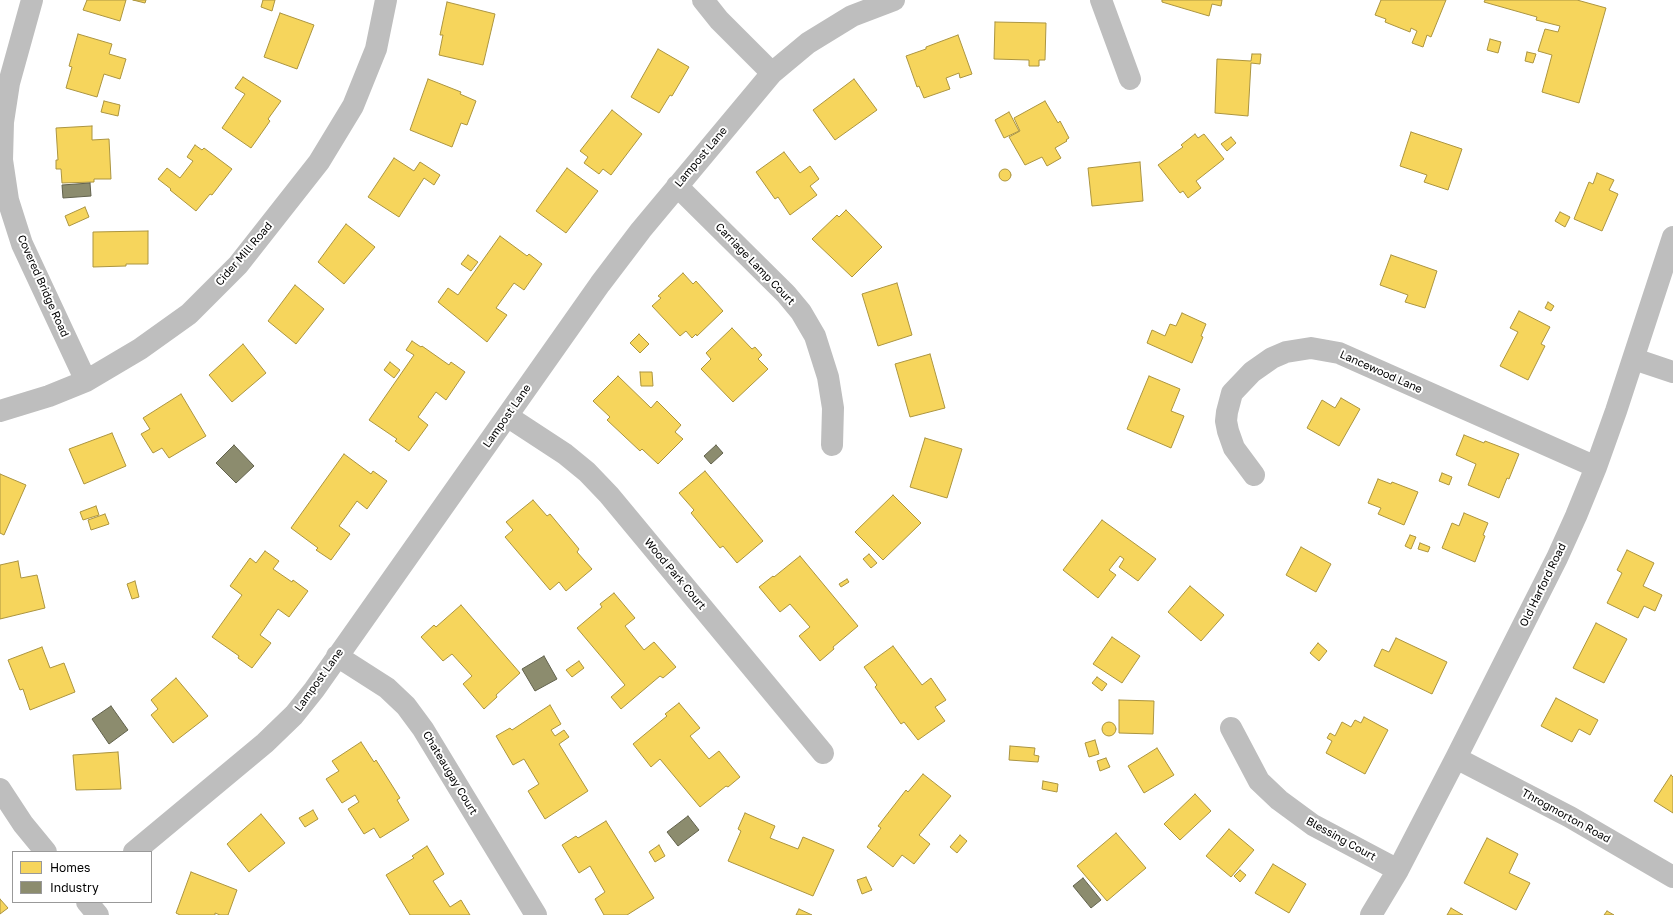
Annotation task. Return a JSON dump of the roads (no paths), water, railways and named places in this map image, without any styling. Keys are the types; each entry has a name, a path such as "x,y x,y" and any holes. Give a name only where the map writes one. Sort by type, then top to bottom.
{"street":[{"name":"Covered Bridge Road","path":"32,0 8,83 2,122 2,160 8,200 22,244 86,381"},
{"name":"Cider Mill Road","path":"0,411 49,396 86,381 140,349 190,314 238,265 319,162 353,106 376,49 386,0"},
{"path":"703,0 719,20 772,73"},
{"name":"Lampost Lane","path":"135,851 275,734 294,715 314,690 600,284 640,230 772,73 808,43 852,16 894,0"},
{"path":"1101,0 1130,79"},
{"name":"Carriage Lamp Court","path":"677,186 786,294 801,312 815,336 828,377 833,408 832,445"},
{"name":"Old Harford Road","path":"1371,915 1398,870 1557,558 1596,467 1634,360 1673,237"},
{"name":"Lancewood Lane","path":"1254,475 1234,448 1228,431 1226,421 1232,394 1252,372 1272,358 1286,352 1311,348 1339,353 1596,467"},
{"path":"1634,360 1673,372"},
{"name":"Wood Park Court","path":"507,416 565,454 587,472 605,491 824,753"},
{"name":"Chateaugay Court","path":"337,656 387,688 406,706 423,729 536,915"},
{"name":"Blessing Court","path":"1231,728 1259,781 1279,800 1313,825 1398,870"},
{"name":"Throgmorton Road","path":"1456,758 1570,816 1673,877"},
{"path":"0,790 23,824 45,851"},
{"path":"88,903 98,915"}]}
